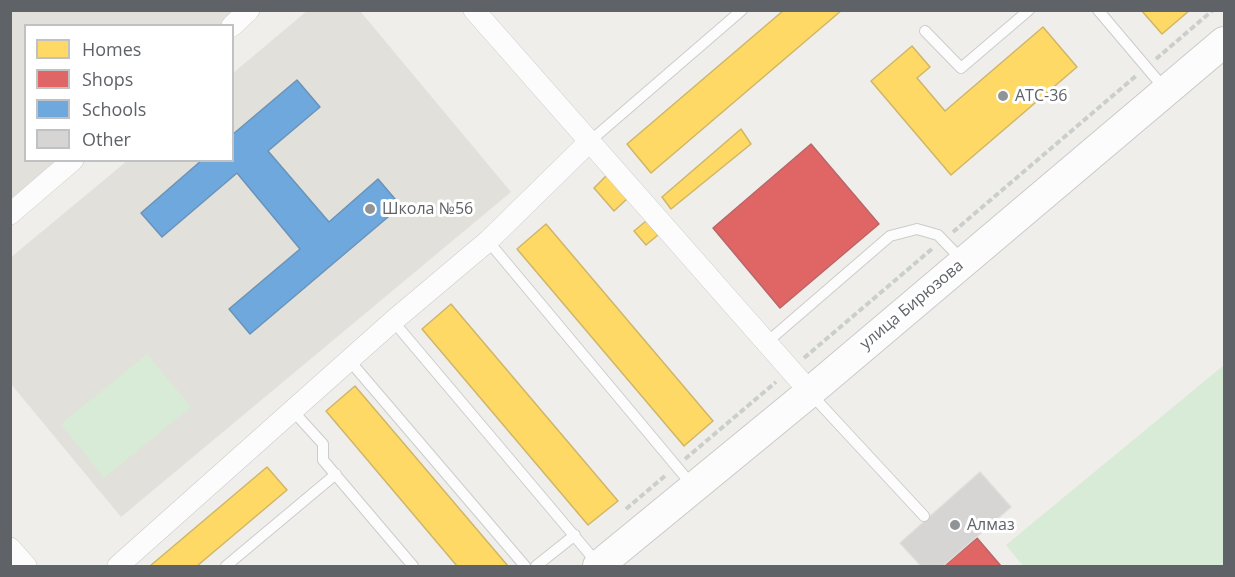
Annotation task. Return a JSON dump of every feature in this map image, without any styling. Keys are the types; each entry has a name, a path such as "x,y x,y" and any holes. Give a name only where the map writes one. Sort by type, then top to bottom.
{"main road":[{"name":"улица Бирюзова","path":"599,566 686,477 810,392 1224,42"}],"street":[{"path":"234,24 249,10"},
{"path":"474,10 810,392"},
{"path":"118,567 393,321 488,241 589,142"},
{"path":"10,214 71,162"},
{"path":"10,548 26,567"}],"lane":[{"path":"589,142 742,10"},
{"path":"926,32 961,68 1029,10"},
{"path":"1098,10 1166,91"},
{"path":"766,343 890,236 917,229 938,235 963,262"},
{"path":"488,241 686,477"},
{"path":"393,321 599,566"},
{"path":"349,360 525,567"},
{"path":"810,392 924,516"},
{"path":"293,411 322,444 323,460 413,567"},
{"path":"226,567 336,474"},
{"path":"536,567 574,535"}],"path":[{"path":"626,509 686,477 790,370 1213,10"}],"shaded area":[{"path":"11,11 242,11 225,24 24,24 24,162 61,162 11,203"},
{"path":"307,11 360,11 511,192 121,517 11,384 10,258 126,162 234,162 234,72"}],"green space":[{"path":"147,354 191,407 104,478 61,424"},
{"path":"1224,365 1224,566 1023,566 1006,545"}],"building: Homes":[{"path":"784,10 842,10 651,173 627,144"},
{"path":"1141,10 1190,10 1162,34"},
{"name":"АТС-36","path":"1043,27 1077,67 951,175 871,81 912,46 930,67 917,78 945,111"},
{"path":"741,129 751,144 671,209 662,197"},
{"path":"607,175 627,199 614,211 594,188"},
{"path":"646,221 658,235 646,245 634,231"},
{"path":"546,224 713,421 684,446 517,249"},
{"path":"451,304 618,501 588,525 422,329"},
{"path":"355,386 508,566 457,566 326,411"},
{"path":"267,467 287,490 197,566 150,566"}],"building: Shops":[{"path":"811,144 879,224 780,308 713,228"},
{"name":"Алмаз","path":"977,538 1001,566 944,566"}],"building: Schools":[{"name":"Школа №56","path":"297,80 320,107 268,151 329,222 378,179 401,206 250,334 229,309 300,249 237,173 162,237 141,213 200,162 234,162 234,133"}],"building: Other":[{"name":"Алмаз","path":"980,472 1011,507 943,566 921,566 900,543"}],"place":[{"name":"АТС-36","path":"1003,96"},
{"name":"Школа №56","path":"370,209"},
{"name":"Алмаз","path":"955,525"}]}
